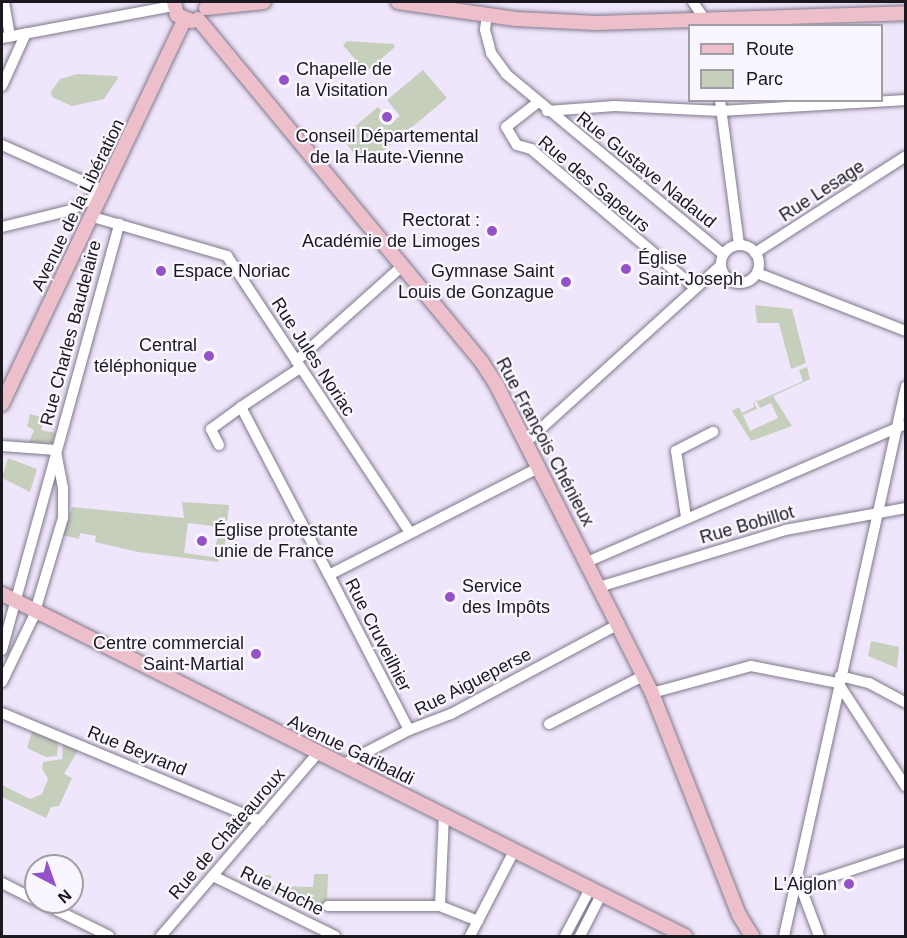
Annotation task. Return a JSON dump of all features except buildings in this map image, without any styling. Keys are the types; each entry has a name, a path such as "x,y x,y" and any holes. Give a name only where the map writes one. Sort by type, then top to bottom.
{"main road":[{"path":"199,12 264,2"},
{"path":"398,2 487,15 596,23 707,23 904,12"},
{"name":"Rue François Chénieux","path":"174,4 199,12 401,267 481,362 540,467 652,693 739,915 752,936"},
{"name":"Avenue de la Libération","path":"2,404 105,191 199,12"},
{"name":"Avenue Garibaldi","path":"8,597 317,754 685,936"},
{"name":"Rue François Chénieux","path":"739,915 743,936"}],"street":[{"path":"4,2 6,37 136,7 174,4"},
{"path":"695,4 707,23"},
{"name":"Rue Gustave Nadaud","path":"487,15 484,30 491,53 506,74 537,103 723,254"},
{"path":"2,86 26,33"},
{"path":"883,101 906,100"},
{"path":"548,111 615,106 720,106 844,102"},
{"name":"Rue des Sapeurs","path":"537,103 506,127 518,145 531,149 694,287"},
{"path":"720,106 739,245"},
{"path":"2,145 105,191"},
{"name":"Rue Lesage","path":"755,253 906,156"},
{"path":"2,227 71,210 105,191"},
{"name":"Rue Jules Noriac","path":"93,217 227,256 410,532"},
{"name":"Rue Charles Baudelaire","path":"2,650 8,597 56,450 118,224"},
{"path":"739,245 755,253 758,273"},
{"path":"526,441 694,287 720,266 723,254 739,245"},
{"path":"720,266 726,279 737,284 749,282 758,273"},
{"path":"219,445 211,429 298,364 401,267"},
{"path":"758,273 906,331"},
{"path":"784,936 798,889 839,679 877,513 902,426 906,386"},
{"path":"241,407 328,575"},
{"path":"587,562 686,517 902,426"},
{"path":"686,517 676,451 713,432"},
{"path":"2,446 56,450 63,488 63,518 35,611 2,682"},
{"name":"Rue Cruveilhier","path":"409,730 328,575 540,467"},
{"name":"Rue Bobillot","path":"599,586 785,530 906,508"},
{"name":"Rue Aigueperse","path":"342,765 409,730 451,714 619,624"},
{"path":"652,693 751,666 869,683 906,703"},
{"path":"549,724 643,675"},
{"path":"839,679 906,786"},
{"name":"Rue Beyrand","path":"2,713 260,821"},
{"name":"Rue de Châteauroux","path":"161,936 317,754"},
{"path":"440,906 444,816"},
{"path":"470,936 514,851"},
{"path":"798,889 906,852"},
{"name":"Rue Hoche","path":"213,876 335,936"},
{"path":"2,883 24,894"},
{"path":"798,889 819,936"},
{"path":"565,936 596,892"},
{"path":"580,936 596,892"},
{"path":"327,906 440,906 478,921"},
{"path":"65,914 110,936"}],"green space":[{"path":"347,41 393,44 395,47 366,72 343,45"},
{"path":"423,70 447,98 365,166 341,138 378,107 392,123 400,116 387,100"},
{"path":"77,74 117,76 118,78 104,99 72,106 52,97 51,92 60,79"},
{"path":"755,305 792,309 806,363 791,369 779,323 757,323"},
{"path":"807,367 810,379 773,396 792,426 751,441 732,411 739,407 742,413 754,407 753,400 757,409 743,415 750,431 778,418 771,403 760,408 755,399 758,401 803,381 799,370"},
{"path":"30,414 44,418 41,430 55,433 52,443 29,442 34,430 27,426"},
{"path":"8,458 37,469 30,492 2,478"},
{"path":"182,502 229,505 224,553 219,553 218,562 138,552 95,542 96,536 80,533 79,539 63,535 72,507 184,518","holes":["188,523 220,527 213,557 184,553"]},
{"path":"871,641 899,647 897,668 868,656"},
{"path":"33,729 58,740 57,756 46,757 27,748"},
{"path":"63,744 79,749 64,774 72,778 59,806 51,807 46,818 2,797 2,785 30,799 42,794 48,779 42,768 43,762 62,759"},
{"path":"314,874 328,874 327,901 320,916 261,886 263,875 271,875 271,886 313,887"}],"place":[{"name":"Chapelle de la Visitation","path":"284,80"},
{"name":"Conseil Départemental de la Haute-Vienne","path":"387,117"},
{"name":"Rectorat : Académie de Limoges","path":"492,231"},
{"name":"Église Saint-Joseph","path":"626,269"},
{"name":"Espace Noriac","path":"161,271"},
{"name":"Gymnase Saint Louis de Gonzague","path":"566,282"},
{"name":"Central téléphonique","path":"209,356"},
{"name":"Église protestante unie de France","path":"202,541"},
{"name":"Service des Impôts","path":"450,597"},
{"name":"Centre commercial Saint-Martial","path":"256,654"},
{"name":"L'Aiglon","path":"849,884"}]}
